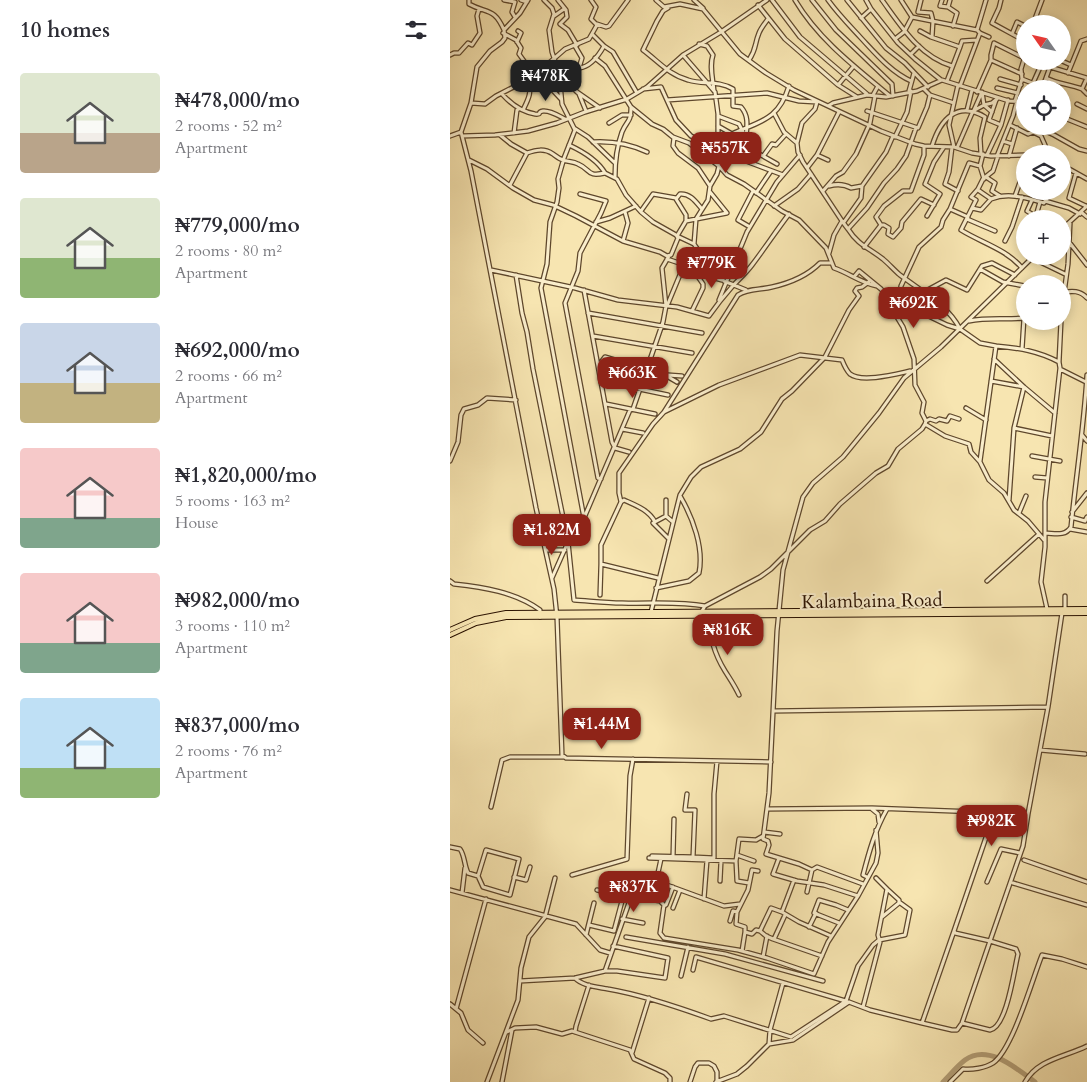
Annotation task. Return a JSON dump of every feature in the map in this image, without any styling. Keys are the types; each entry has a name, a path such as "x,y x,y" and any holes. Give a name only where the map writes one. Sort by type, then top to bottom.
{"main road":[{"path":"557,615 779,610 1047,609 1063,611"},
{"name":"Kalambaina Road","path":"450,635 486,620 540,615 779,616 1087,611"},
{"path":"450,630 486,616 506,613 540,615"}],"street":[{"path":"469,0 468,4 490,11 500,20 505,38 490,51 477,67 471,103 462,134 491,270 536,508 552,578 557,615 562,755 564,757"},
{"path":"504,0 515,2 512,12 515,17"},
{"path":"504,31 528,1 521,0"},
{"path":"544,0 552,8 554,16 549,30 562,90 562,104 567,119 615,163"},
{"path":"558,0 566,10 567,17 560,24 568,30 582,58 579,68"},
{"path":"590,0 596,7 591,19 597,24 606,27 609,26 628,0"},
{"path":"656,0 664,7 669,7"},
{"path":"694,0 713,19 721,32 740,54 766,73 818,102 911,143 954,148 984,155 1016,156"},
{"path":"450,136 462,134 500,135 543,128 586,111 627,99 643,89 683,55 721,32 766,0"},
{"path":"772,0 800,37 867,95"},
{"path":"795,0 806,18 853,67 892,96"},
{"path":"812,0 836,30 892,84 892,96"},
{"path":"828,0 840,16 873,51 896,72 911,81"},
{"path":"847,0 886,48 899,57 928,87"},
{"path":"866,0 895,39 918,62 942,80 997,98 1016,101 1010,125 993,171 985,178 971,197 976,200 961,230 974,238 998,248 1014,259 1022,268"},
{"path":"882,0 904,31 919,46 937,61 952,66"},
{"path":"901,0 912,17 979,31 989,38"},
{"path":"921,0 918,12 931,13 933,21 932,37"},
{"path":"942,0 940,6 950,8 956,13 953,26"},
{"path":"950,0 948,6 950,8"},
{"path":"954,148 949,125 959,86 978,40 986,0"},
{"path":"1001,0 992,23 1016,36"},
{"path":"1036,15 1042,0"},
{"path":"703,9 680,4 663,11 643,50 665,69 677,76 690,81 713,82 733,89 733,106 741,107 746,112 746,138"},
{"path":"758,5 791,45 838,85 858,98"},
{"path":"450,55 459,53 468,43 472,45 480,33 477,16 479,9"},
{"path":"554,16 564,9"},
{"path":"861,18 871,9"},
{"path":"895,39 904,31 912,17"},
{"path":"748,60 756,50 760,30 768,19"},
{"path":"471,103 485,104 535,75 565,49 593,35 597,24"},
{"path":"1012,34 1016,24"},
{"path":"504,31 517,42 521,48 519,54 535,75 547,84 562,100"},
{"path":"517,42 521,33 518,31"},
{"path":"920,31 960,47"},
{"path":"593,35 613,52 636,93"},
{"path":"1071,65 1081,41 1087,39"},
{"path":"946,81 962,41 978,40"},
{"path":"977,92 992,60 991,55 994,43 1016,53"},
{"path":"699,44 707,46 713,54 711,69 714,92"},
{"path":"559,73 586,67 604,46"},
{"path":"911,54 919,46"},
{"path":"683,55 714,92 718,116 719,166 710,186 708,200 697,218 694,244"},
{"path":"595,58 605,66 632,107 652,124 673,137 689,143 719,166 727,175 744,184 774,206 802,223 820,241 829,254 834,268 877,286 892,302 960,329 980,343 1045,354 1059,362"},
{"path":"992,60 1028,80"},
{"path":"838,85 853,67"},
{"path":"1021,70 1022,80"},
{"path":"1049,70 1046,78 1050,80"},
{"path":"1059,70 1087,79 1082,89"},
{"path":"829,254 834,235 842,221 844,222 861,198 862,186 886,152 908,112 911,81 914,73"},
{"path":"1000,79 1016,84"},
{"path":"514,133 517,110 521,109 531,92 527,80"},
{"path":"828,106 833,103 867,95 892,96 924,89 942,80"},
{"path":"1071,84 1082,89 1087,94"},
{"path":"562,90 571,86 578,93 601,108"},
{"path":"718,126 732,134 759,124 774,113 785,98 789,86"},
{"path":"823,191 836,176 843,172 856,154 873,113 874,96 878,86"},
{"path":"643,89 662,87 676,120 691,136 719,151"},
{"path":"997,88 1016,93"},
{"path":"924,89 930,95 954,103"},
{"path":"967,110 972,90"},
{"path":"982,92 984,105 992,112"},
{"path":"958,191 945,184 954,148 982,92"},
{"path":"578,93 586,111"},
{"path":"667,100 767,93 785,98 818,102"},
{"path":"502,94 508,101 521,109 536,114 543,111 553,113 567,119"},
{"path":"848,229 867,208 906,156 916,128 918,128 927,107 930,95"},
{"path":"973,111 992,103 997,98"},
{"path":"997,98 989,120 1001,125"},
{"path":"1000,196 992,191 995,183 985,178 980,166 1001,125 1008,100"},
{"path":"818,102 802,123 797,143 800,155 807,168 855,240 882,258 954,316 960,329"},
{"path":"1077,104 1087,109"},
{"path":"632,107 631,118 623,130 619,144 615,163 615,177 626,195 640,211 653,222 694,244 725,281"},
{"path":"932,146 936,131 942,123 951,116 967,110 973,111 985,117 980,138 984,155"},
{"path":"867,111 916,128"},
{"path":"807,168 817,155 839,112"},
{"path":"774,113 779,126 797,143"},
{"path":"609,123 622,115 631,115"},
{"path":"718,116 739,124 748,142 747,147 777,164"},
{"path":"1071,120 1086,125"},
{"path":"1010,125 1016,128"},
{"path":"574,127 573,137 563,160 558,179 559,188 556,207 550,222 547,264 541,288 584,518"},
{"path":"1008,156 1016,131"},
{"path":"764,155 772,144 776,145 786,134"},
{"path":"500,135 527,153 543,149 563,160 576,162 590,174 605,173 615,177"},
{"path":"1054,135 1079,149 1087,151"},
{"path":"673,137 673,146 678,153 698,168 710,186"},
{"path":"593,142 604,141 636,147 647,152"},
{"path":"1003,141 1012,144"},
{"path":"569,145 578,149 602,167 605,173"},
{"path":"881,225 876,217 884,206 903,191 911,191 924,155 924,146"},
{"path":"927,216 940,194 925,184 934,162 944,147"},
{"path":"510,186 527,153"},
{"path":"717,306 725,281 750,227 766,200 800,155"},
{"path":"817,155 828,160"},
{"path":"720,158 738,158 783,176"},
{"path":"469,160 493,172 510,186 534,200 595,223 623,241 684,266 700,270 711,277 746,291"},
{"path":"904,306 904,296 900,292 919,247 941,227 969,163 980,166"},
{"path":"1071,170 1087,179"},
{"path":"750,227 738,220 754,192 771,171"},
{"path":"1071,221 1087,206 1069,198 1076,173"},
{"path":"774,206 798,189 811,174"},
{"path":"828,186 836,184 851,188 862,186"},
{"path":"978,190 991,199"},
{"path":"686,222 727,212 709,191"},
{"path":"580,194 606,201 580,253 578,271 565,303 566,318 598,478 601,479"},
{"path":"640,211 653,194 676,198 686,215 686,222 677,236 676,242 662,268 666,306"},
{"path":"676,198 680,194 685,194 702,208"},
{"path":"972,208 981,210 991,199 1000,196 1015,196"},
{"path":"881,225 884,224 890,228 888,234 893,237 901,228 902,222 921,199 934,205"},
{"path":"1005,241 1021,200"},
{"path":"1027,210 1032,200 1044,203 1045,201 1069,208 1087,217"},
{"path":"1037,210 1040,202"},
{"path":"595,223 636,206"},
{"path":"950,209 995,231"},
{"path":"623,241 628,223 625,212"},
{"path":"491,270 572,287 618,300 666,306 709,316 751,266 766,244 774,237 778,227 789,214"},
{"path":"864,247 881,225"},
{"path":"1071,245 1087,265"},
{"path":"924,292 946,280 967,290 980,268 992,262 1014,275"},
{"path":"600,595 601,545 621,502 619,473 653,424 664,412 738,295 746,291 771,288 800,278 812,271 820,263 831,263"},
{"path":"812,870 766,854 769,843 763,839 768,809 783,570 801,503 812,484 843,457 911,371 941,348 1025,265"},
{"path":"1049,265 1066,274 1067,265"},
{"path":"552,578 568,542 584,518 630,410 633,409 662,326 666,306 684,266"},
{"path":"692,268 703,284 703,288 692,311"},
{"path":"980,268 1007,283 1016,284"},
{"path":"854,277 859,271 868,282"},
{"path":"516,275 568,542 574,600 624,603 653,602 705,606"},
{"path":"651,612 680,496 691,477 701,467 740,449 761,432 782,399 826,357 849,310 859,296 855,291 868,282"},
{"path":"584,290 612,442 615,448 629,452"},
{"path":"1071,291 1074,290 1082,293 1087,298"},
{"path":"892,302 894,312 903,327 914,359 915,385 924,402 922,414 926,423 945,436 970,444 971,452 980,462 989,480 1004,494 1019,513 1028,520 1045,542"},
{"path":"588,313 702,334"},
{"path":"968,321 985,318 1016,318"},
{"path":"1022,349 1024,330"},
{"path":"1047,609 1041,582 1045,542 1045,502 1060,369 1060,330"},
{"path":"593,336 692,353"},
{"path":"980,462 996,346"},
{"path":"664,412 719,385 800,355 842,360 851,374 860,377 885,377 911,371"},
{"path":"598,366 606,357 665,374 682,376"},
{"path":"993,358 1055,413"},
{"path":"1060,369 1087,383"},
{"path":"665,374 677,382"},
{"path":"1045,533 1064,534 1070,529 1087,376"},
{"path":"601,381 668,395"},
{"path":"990,381 1024,387"},
{"path":"1009,501 1014,428 1024,387"},
{"path":"450,460 458,442 461,415 464,409 478,405 487,398 516,400"},
{"path":"606,404 655,414"},
{"path":"966,408 986,420"},
{"path":"702,611 705,606 765,574 812,528 825,521 840,504 876,473 888,466 898,449 922,429 930,419 936,421 940,418 947,421 950,416 959,419"},
{"path":"1014,428 1052,436"},
{"path":"622,429 643,433"},
{"path":"1082,434 1087,441"},
{"path":"1032,456 1060,461"},
{"path":"1035,477 1048,478"},
{"path":"1072,512 1087,493"},
{"path":"656,588 689,581 699,573 701,563 696,531 680,496"},
{"path":"1019,513 1026,496"},
{"path":"621,502 624,500 652,516 658,529 669,540"},
{"path":"666,500 666,516 674,523"},
{"path":"655,522 666,516"},
{"path":"1072,517 1086,520"},
{"path":"1070,529 1087,532"},
{"path":"987,582 1039,534"},
{"path":"546,550 565,550"},
{"path":"601,564 658,578"},
{"path":"450,581 454,584 480,587 528,601 540,610 540,615"},
{"path":"693,970 696,957 863,1007 922,1023 957,1030 962,1023 1020,853 1048,707 1065,596"},
{"path":"710,616 709,629 717,653 724,670 735,685 739,695"},
{"path":"774,710 1048,707"},
{"path":"1040,750 1085,754"},
{"path":"491,807 502,760 510,757 771,762"},
{"path":"572,875 628,859 630,776 633,759"},
{"path":"717,761 714,794 714,858 651,857 661,859 736,861"},
{"path":"687,794 685,810 695,810 693,857"},
{"path":"768,809 872,808 1028,814"},
{"path":"872,808 878,814 879,823"},
{"path":"867,877 862,874 876,830 888,809"},
{"path":"922,1023 994,814"},
{"path":"673,857 674,819"},
{"path":"673,887 664,907 660,933 664,938 742,951 814,974 831,936 858,896 876,861 878,853 876,830"},
{"path":"749,883 737,881 736,861 739,839 756,840 764,834 780,834"},
{"path":"450,847 460,849 463,854 465,867 462,893"},
{"path":"987,882 1001,849 1020,853"},
{"path":"486,850 519,859 510,895 483,887 478,876 486,850"},
{"path":"737,855 754,861"},
{"path":"779,858 774,874 858,896"},
{"path":"656,882 661,859"},
{"path":"704,899 707,860"},
{"path":"1024,860 1087,882"},
{"path":"720,881 721,861"},
{"path":"465,867 468,872 478,876"},
{"path":"807,892 812,870 817,867 863,884"},
{"path":"514,878 526,880 530,868"},
{"path":"742,951 745,927 736,924 737,912 745,896 752,870 758,871"},
{"path":"487,1082 518,1000 521,968 529,937 545,916 556,878"},
{"path":"636,878 673,887 724,906 740,904"},
{"path":"690,1082 698,1063 703,1062 714,1066 717,1072 717,1082 737,1074 748,1066 769,1044 793,1040 848,1002 858,966 873,945 880,940 905,935 910,910 899,902 876,878"},
{"path":"774,940 794,880"},
{"path":"1013,883 1087,906"},
{"path":"863,1007 880,940 878,935 887,889"},
{"path":"450,897 451,890 576,924 600,950 610,953"},
{"path":"589,925 614,931 622,901 622,895 597,890"},
{"path":"673,908 680,890"},
{"path":"605,971 630,900 628,891"},
{"path":"632,896 660,902 664,907"},
{"path":"456,1009 486,899"},
{"path":"809,926 816,913 814,913 818,900 836,904 848,910"},
{"path":"881,917 899,902"},
{"path":"586,936 594,903"},
{"path":"745,932 752,934 756,930 760,930 771,908 831,936"},
{"path":"730,921 733,911 737,912"},
{"path":"816,913 840,924"},
{"path":"622,919 643,923"},
{"path":"760,930 774,940 822,956"},
{"path":"954,930 955,933 1016,949 1018,954 1011,990 999,1026 990,1030 962,1023"},
{"path":"763,957 767,936"},
{"path":"626,937 725,954 823,981"},
{"path":"520,981 575,978 605,971 665,978 668,958 613,946"},
{"path":"681,976 688,947"},
{"path":"950,1082 963,1069 971,1070 992,1064 998,1058 1014,1033 1042,956 1062,959 1087,967"},
{"path":"575,978 589,985 649,998 711,1019 724,1016 791,1037 848,1002"},
{"path":"769,1044 770,1030 784,983"},
{"path":"575,1032 589,985"},
{"path":"632,1054 649,998"},
{"path":"450,1004 461,1013 468,1030 483,1043"},
{"path":"506,1032 536,1027 562,1034 572,1031 630,1050 634,1059 665,1073 670,1078 670,1082"},
{"path":"502,1082 512,1030"},
{"path":"1025,1082 1045,1062 1087,1046"}],"waterway":[{"path":"943,1082 965,1060 983,1054 1002,1060 1035,1082"}]}
